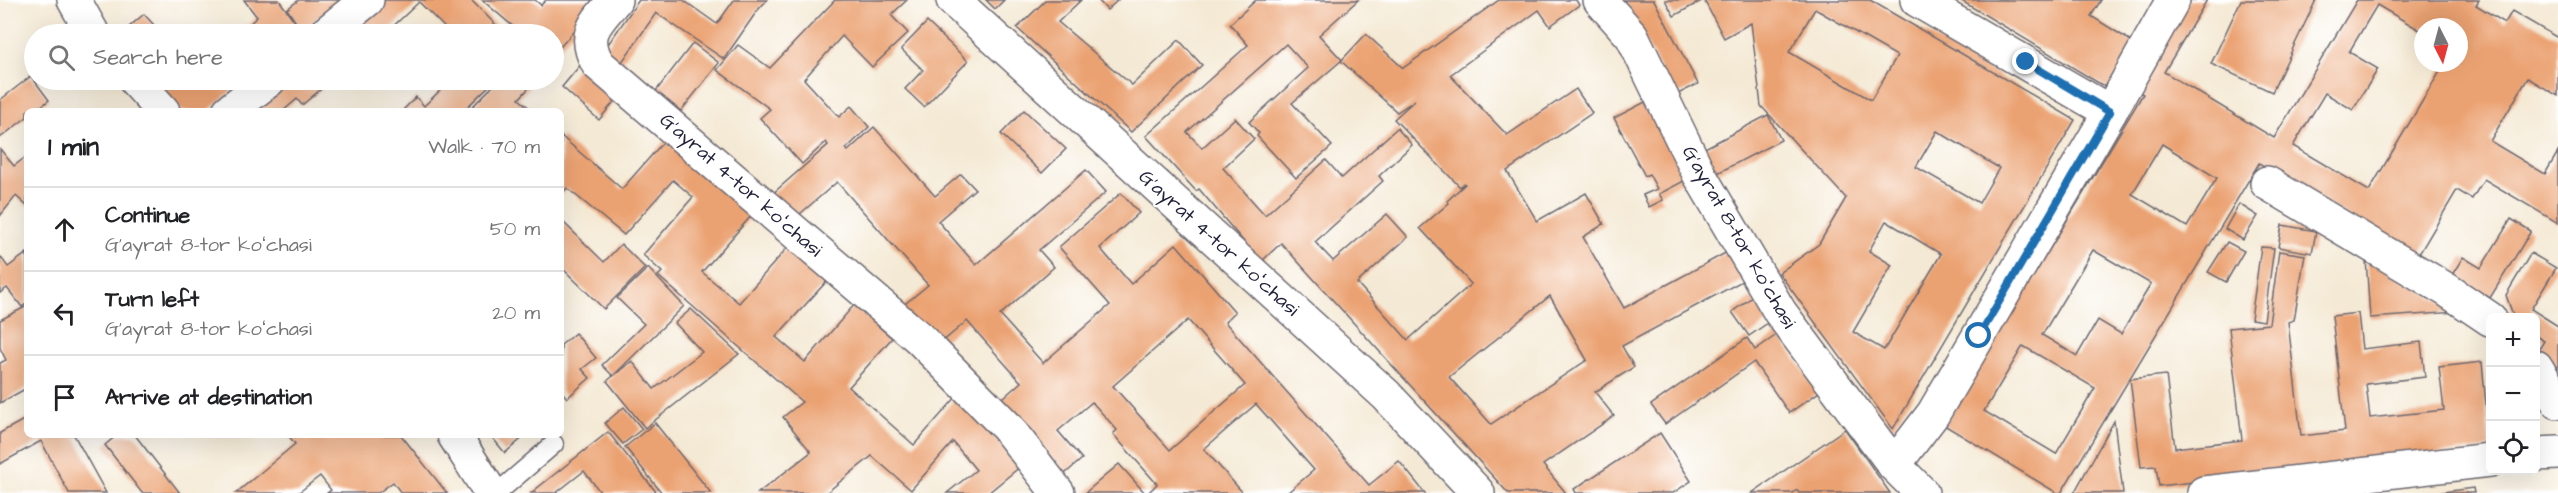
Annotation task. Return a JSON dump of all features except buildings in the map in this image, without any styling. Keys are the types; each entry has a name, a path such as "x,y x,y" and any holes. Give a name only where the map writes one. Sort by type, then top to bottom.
{"street":[{"path":"74,0 87,24"},
{"path":"337,24 367,0"},
{"name":"G'ayrat 4-tor koʻchasi","path":"615,0 592,27 589,48 598,64 919,338 1007,427 1058,493"},
{"name":"G'ayrat 4-tor koʻchasi","path":"953,0 1386,394 1478,493"},
{"name":"G'ayrat 8-tor koʻchasi","path":"1600,0 1632,36 1699,174 1780,312 1894,465 1922,493"},
{"path":"1917,0 2110,112"},
{"path":"1894,465 1933,414 2173,0"},
{"path":"144,90 160,108"},
{"path":"233,108 256,90"},
{"path":"2267,183 2447,290 2486,316"},
{"path":"2540,375 2558,402"},
{"path":"456,438 491,493"},
{"path":"2540,454 2558,453"},
{"path":"2204,493 2486,460"}],"lane":[{"path":"497,493 554,444"}],"route":[{"path":"1979,336 2110,112 2026,62"}]}
